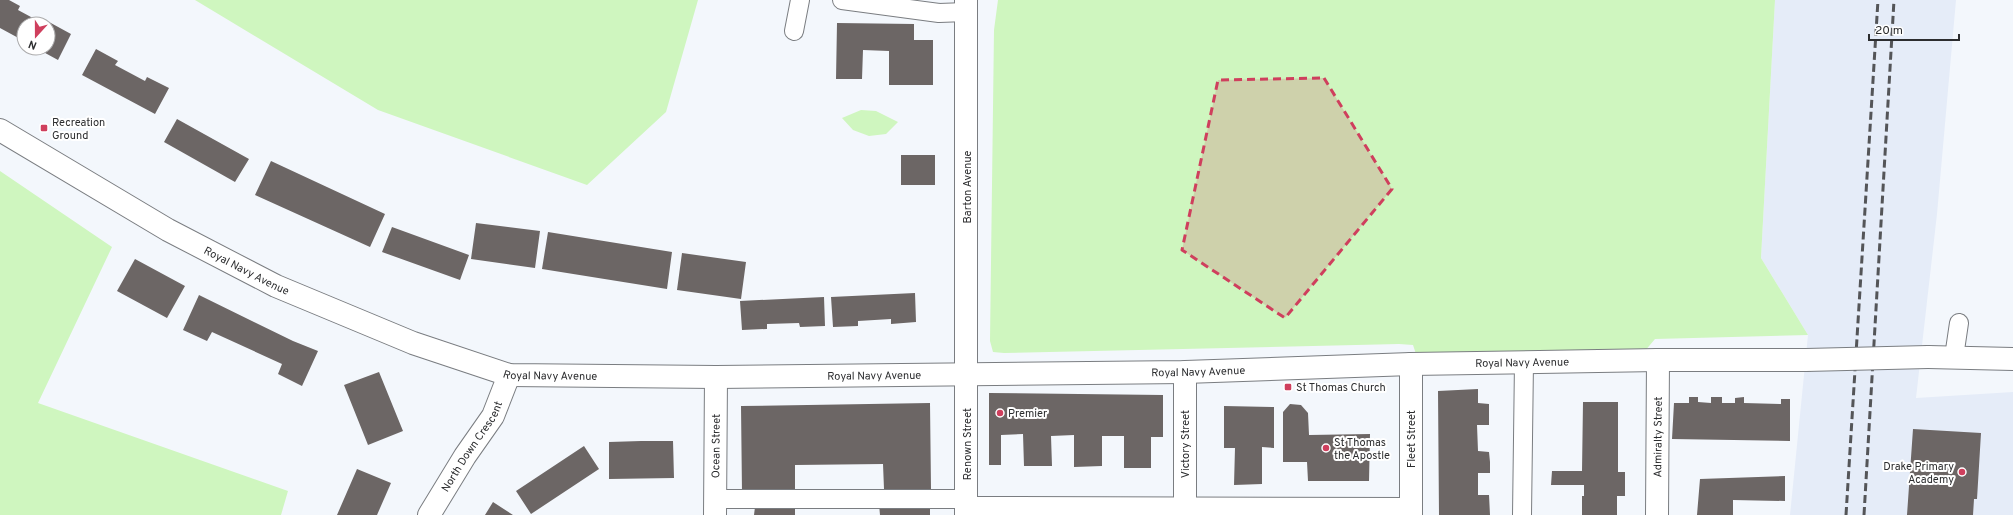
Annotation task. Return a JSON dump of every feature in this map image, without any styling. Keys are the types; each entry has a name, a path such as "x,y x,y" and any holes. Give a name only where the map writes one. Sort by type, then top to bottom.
{"street":[{"name":"Barton Avenue","path":"966,6 966,374"},
{"name":"Royal Navy Avenue","path":"0,130 168,230 276,286 413,343 509,375 716,377 1185,372 1411,364 1658,360 1806,360 1928,357 2013,359"},
{"name":"Admiralty Street","path":"1657,515 1658,360"},
{"name":"Fleet Street","path":"1411,364 1411,511"},
{"name":"Victory Street","path":"1185,372 1185,510"},
{"name":"Renown Street","path":"966,374 967,507"},
{"name":"North Down Crescent","path":"429,515 465,456 493,416 509,375"},
{"name":"Ocean Street","path":"715,507 716,377"}],"lane":[{"path":"794,31 800,0"},
{"path":"842,0 939,13 966,6"},
{"path":"1954,357 1959,323"},
{"path":"1522,515 1524,362"},
{"path":"715,507 967,507 1073,510 1411,511"}],"highlighted area":[{"path":"1324,78 1392,189 1285,318 1182,250 1218,80"}],"shaded area":[{"path":"1775,0 1956,0 1937,214 1916,398 2013,392 2013,515 1790,515 1808,335 1761,258"}],"green space":[{"path":"195,0 698,0 666,112 587,185 378,110"},
{"path":"998,0 1775,0 1761,258 1808,335 1655,339 1644,352 1418,360 1413,345 1399,344 1004,353 993,352 990,341 994,30"},
{"path":"861,110 876,111 898,122 886,134 869,136 853,130 842,118"},
{"path":"0,171 112,247 38,403 288,491 281,515 0,515"}],"building":[{"path":"0,0 9,0 20,6 18,10 29,16 16,16 16,37 0,28"},
{"path":"837,23 914,24 914,40 933,40 933,85 889,85 889,51 863,50 862,79 836,79"},
{"path":"56,26 71,34 58,60 51,56 56,56"},
{"path":"96,49 118,61 115,65 145,81 147,77 169,88 155,114 82,75"},
{"path":"177,119 249,159 235,182 164,142"},
{"path":"901,155 935,155 935,185 901,185"},
{"path":"271,161 385,214 370,247 255,195"},
{"path":"476,223 540,231 535,268 471,259"},
{"path":"392,227 469,255 460,280 382,252"},
{"path":"548,232 672,252 667,289 542,269"},
{"path":"682,253 746,262 741,299 677,290"},
{"path":"135,259 185,286 167,318 117,291"},
{"path":"915,293 916,322 891,324 891,319 858,321 858,326 833,327 831,297"},
{"path":"199,295 293,341 318,351 302,386 278,374 282,364 212,332 207,341 183,330"},
{"path":"824,297 825,326 800,327 799,323 767,324 767,329 742,330 740,301"},
{"path":"379,372 403,431 368,445 344,385"},
{"path":"1478,389 1478,403 1489,404 1489,425 1477,425 1478,451 1489,452 1490,473 1478,473 1478,495 1489,495 1490,515 1439,515 1438,391"},
{"path":"989,393 1163,395 1163,437 1151,437 1151,468 1124,468 1124,436 1102,436 1102,466 1074,467 1074,435 1051,436 1052,466 1024,466 1023,434 1001,435 1001,465 989,465"},
{"path":"1689,397 1698,397 1698,402 1711,403 1711,397 1722,397 1722,403 1735,403 1735,398 1744,397 1744,403 1781,404 1781,399 1790,399 1790,441 1672,439 1674,403 1689,403"},
{"path":"1583,402 1618,402 1618,472 1625,472 1625,496 1617,496 1617,515 1582,515 1582,496 1584,496 1584,485 1551,485 1552,471 1582,471"},
{"path":"930,403 931,489 884,489 883,464 795,465 795,493 742,493 741,406"},
{"name":"St Thomas the Apostle","path":"1290,404 1301,405 1308,413 1309,435 1370,434 1369,481 1308,481 1307,462 1283,462 1283,412"},
{"path":"1224,406 1274,407 1274,448 1262,447 1262,484 1234,485 1235,448 1224,448"},
{"path":"1913,429 1981,433 1977,499 1974,499 1973,515 1907,515"},
{"path":"673,441 674,478 609,479 609,442"},
{"path":"584,446 599,469 531,514 516,491"},
{"path":"357,469 391,483 377,515 337,515"},
{"path":"1785,476 1785,501 1733,500 1733,515 1697,515 1700,479"},
{"path":"493,502 513,515 485,515"},
{"path":"879,504 930,504 930,515 880,515"},
{"path":"755,507 795,507 795,515 754,515"}],"railway":[{"path":"1846,515 1878,0"},
{"path":"1864,515 1894,0"}],"place":[{"name":"Recreation Ground","path":"44,128"},
{"name":"St Thomas Church","path":"1288,387"},
{"name":"Premier","path":"1000,413"},
{"name":"St Thomas the Apostle","path":"1326,448"},
{"name":"Drake Primary Academy","path":"1962,472"}]}
